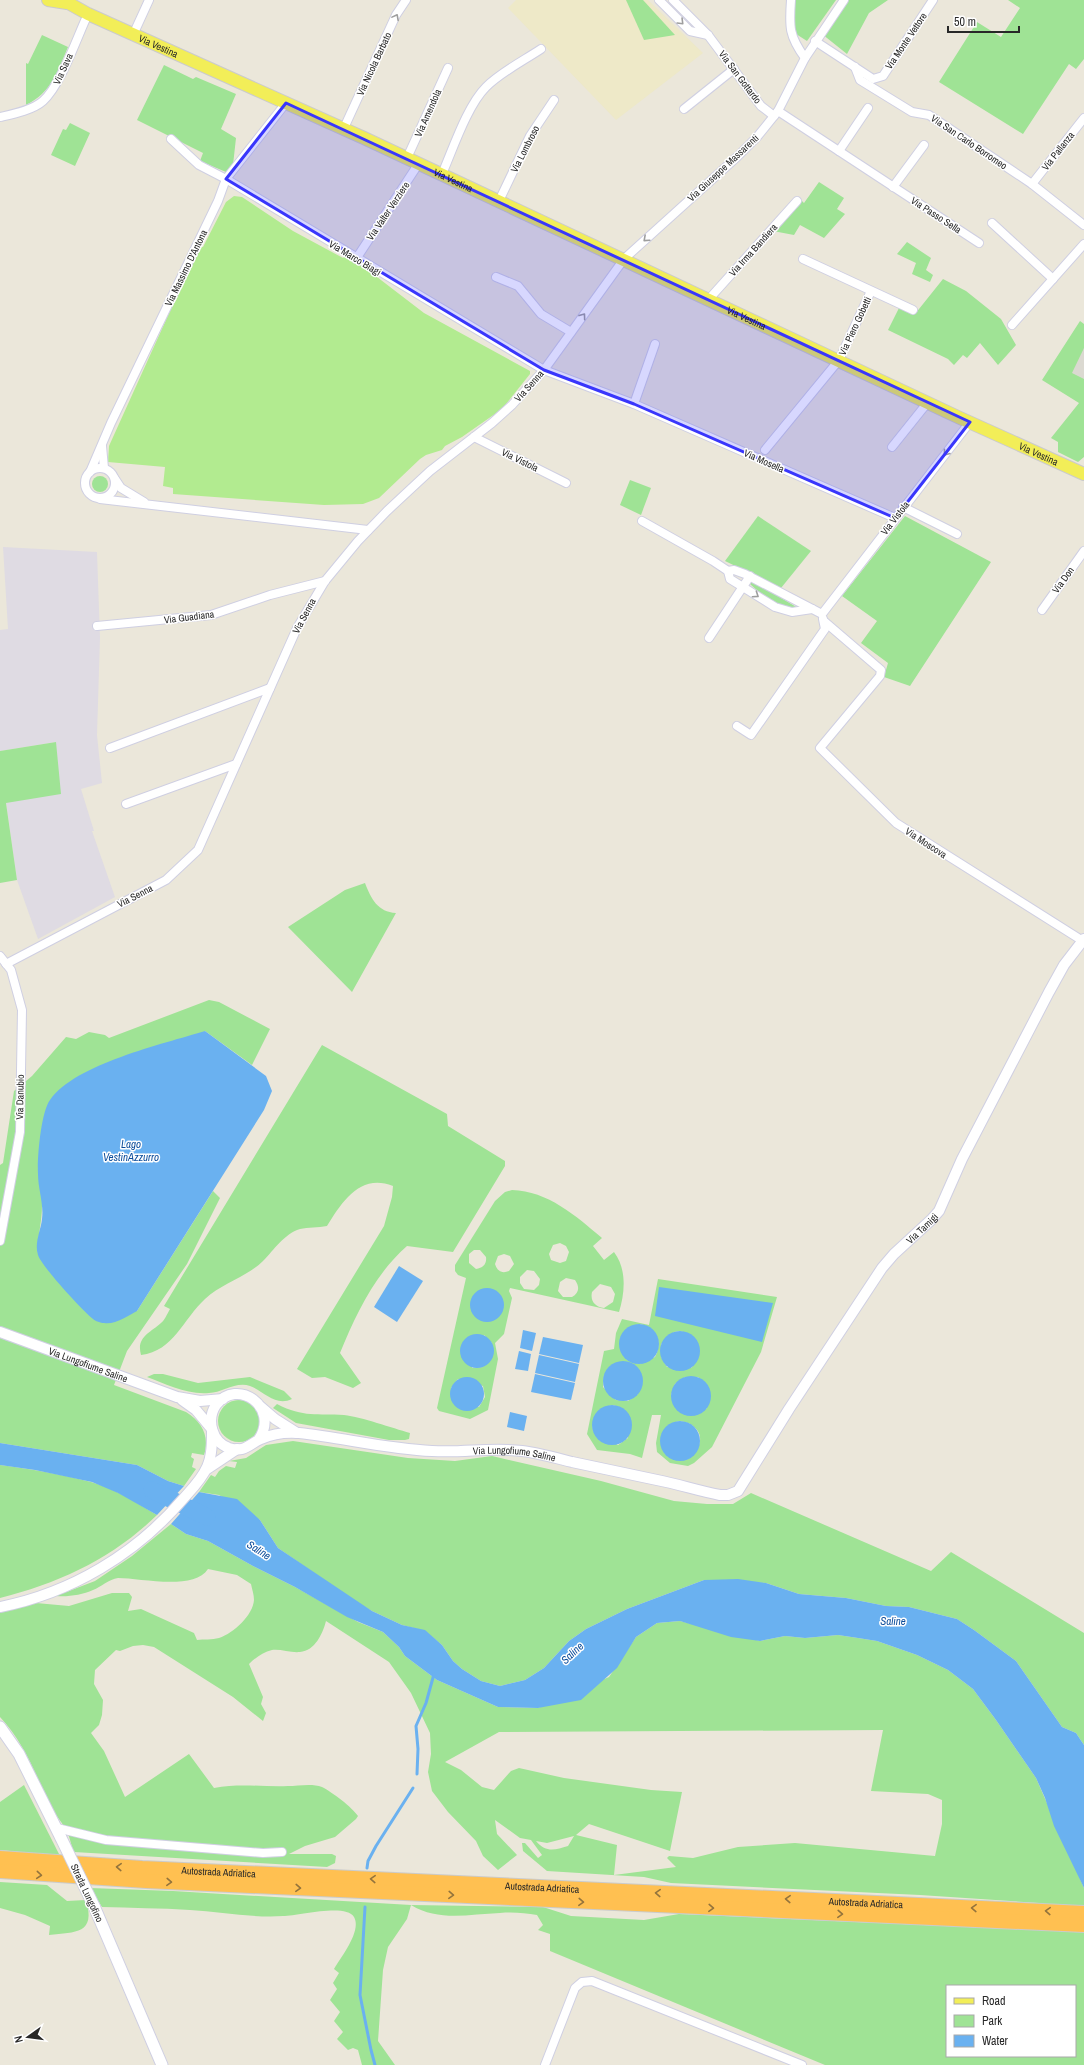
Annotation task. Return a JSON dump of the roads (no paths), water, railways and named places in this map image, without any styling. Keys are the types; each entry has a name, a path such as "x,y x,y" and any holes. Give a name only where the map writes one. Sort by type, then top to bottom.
{"highway":[{"name":"Autostrada Adriatica","path":"0,1858 327,1883 1015,1916 1084,1913"},
{"name":"Autostrada Adriatica","path":"0,1871 146,1881 327,1883"},
{"name":"Autostrada Adriatica","path":"1015,1916 1084,1926"}],"main road":[{"name":"Via Vestina","path":"48,0 65,2 133,35 344,128 1084,474"},
{"name":"Strada Lungofino","path":"0,1727 19,1754 94,1906 162,2065"}],"street":[{"path":"133,35 148,0"},
{"name":"Via Nicola Barbato","path":"344,128 396,14 406,0"},
{"path":"659,0 690,31 708,35"},
{"name":"Via San Gottardo","path":"673,0 708,35 761,106 776,114"},
{"path":"791,0 789,22 791,34 805,58"},
{"name":"Via Giuseppe Massarenti","path":"624,259 742,154 776,114 815,41 844,0"},
{"name":"Via Monte Vettore","path":"815,41 874,79 883,76 934,0"},
{"name":"Via Sava","path":"0,117 42,102 54,88 88,14"},
{"path":"442,174 471,107 481,92 493,81 541,49"},
{"name":"Via San Carlo Borromeo","path":"855,67 860,80 912,112 929,114 1032,184 1084,225"},
{"name":"Via Amendola","path":"408,158 448,68"},
{"path":"684,109 734,69"},
{"name":"Via Lombroso","path":"499,201 530,136 554,100"},
{"name":"Via Massimo D'Antona","path":"90,472 218,201 226,180 286,103"},
{"path":"839,151 868,108"},
{"name":"Via Passo Sella","path":"776,114 839,151 979,243"},
{"name":"Via Pallanza","path":"1032,184 1084,118"},
{"name":"Via Marco Biagi","path":"171,139 199,165 544,370"},
{"path":"893,187 924,145"},
{"name":"Via Valter Verziere","path":"356,259 419,163"},
{"name":"Via Irma Bandiera","path":"710,299 797,201"},
{"path":"992,223 1053,278"},
{"path":"1012,324 1084,244"},
{"name":"Via Senna","path":"6,964 166,880 198,850 304,614 325,581 368,530 430,471 505,412 544,370 624,259"},
{"name":"Via Piero Gobetti","path":"802,259 913,310"},
{"path":"496,277 518,286 541,314 571,332"},
{"name":"Via Piero Gobetti","path":"838,360 871,291"},
{"path":"634,404 655,344"},
{"path":"765,450 838,360"},
{"name":"Via Mosella","path":"544,370 634,404 895,518"},
{"path":"892,447 928,402"},
{"name":"Via Vistola","path":"737,726 751,735 825,629 823,618 903,507 970,422"},
{"name":"Via Vistola","path":"474,437 566,483"},
{"path":"102,444 104,468"},
{"path":"146,504 120,488 111,472 104,468 94,469 90,472 85,481 85,486 90,495 100,499 368,530"},
{"path":"100,499 112,493 115,479"},
{"path":"903,507 957,534"},
{"path":"642,521 728,571 734,570 750,576 812,609 823,618"},
{"name":"Via Don","path":"1042,610 1084,551"},
{"path":"728,571 730,579 775,607 792,612 812,609"},
{"path":"709,638 750,576"},
{"name":"Via Guadiana","path":"97,626 211,615 275,594 325,581"},
{"name":"Via Moscova","path":"823,618 881,670 880,676 820,748 896,824 1083,940"},
{"path":"110,748 270,688"},
{"path":"126,804 236,764"},
{"name":"Via Tamigi","path":"728,1495 738,1491 742,1486 789,1408 882,1268 894,1254 936,1216 962,1159 1052,985 1064,965 1083,940"},
{"name":"Via Danubio","path":"0,956 11,970 22,1010 20,1132 0,1241"},
{"name":"Via Lungofiume Saline","path":"0,1332 177,1397 200,1402 223,1399"},
{"path":"0,1607 52,1592 91,1574 131,1548 155,1528 188,1494 210,1464 237,1449 250,1447 259,1439 264,1431 265,1421 261,1407 252,1399 241,1394 223,1399 212,1412 210,1464"},
{"name":"Via Lungofiume Saline","path":"177,1397 196,1410 212,1430"},
{"name":"Via Lungofiume Saline","path":"261,1407 278,1421 297,1433"},
{"path":"212,1430 215,1437 225,1446 237,1449"},
{"name":"Via Lungofiume Saline","path":"259,1439 278,1434 297,1433 420,1450 450,1452 498,1449 524,1451 708,1492 728,1495"},
{"path":"59,1833 106,1840 263,1853 282,1852"},
{"path":"545,2065 575,1988 582,1982 592,1981 802,2065"}],"water":[{"name":"Lago VestinAzzurro","path":"205,1031 266,1076 272,1091 264,1110 137,1311 113,1323 98,1322 94,1320 63,1288 47,1269 38,1255 37,1241 41,1223 42,1202 38,1180 38,1157 44,1114 50,1100 62,1087 79,1076 121,1057"},
{"path":"399,1266 423,1281 397,1322 374,1307"},
{"path":"659,1287 773,1303 762,1342 655,1316"},
{"path":"484,1288 490,1288 494,1289 501,1295 504,1305 503,1312 497,1319 490,1322 484,1322 480,1321 473,1315 470,1308 470,1302 471,1298 477,1291"},
{"path":"639,1324 647,1326 653,1330 657,1336 659,1344 657,1352 653,1358 647,1362 639,1364 631,1362 625,1358 621,1352 619,1344 621,1336 625,1330 631,1326"},
{"path":"523,1330 536,1333 532,1351 520,1348"},
{"path":"680,1331 688,1333 694,1337 698,1343 700,1351 698,1359 694,1365 688,1369 680,1371 672,1369 666,1365 662,1359 660,1351 662,1343 666,1337 672,1333"},
{"path":"474,1334 480,1334 484,1335 491,1341 494,1351 493,1358 487,1365 480,1368 474,1368 470,1367 463,1361 460,1354 460,1348 461,1344 467,1337"},
{"path":"543,1337 583,1345 579,1363 539,1354"},
{"path":"519,1351 531,1354 528,1371 515,1369"},
{"path":"539,1355 579,1364 575,1382 535,1373"},
{"path":"623,1361 631,1363 637,1367 641,1373 643,1381 641,1389 637,1395 631,1399 623,1401 615,1399 609,1395 605,1389 603,1381 605,1373 609,1367 615,1363"},
{"path":"535,1374 575,1383 571,1400 531,1392"},
{"path":"691,1376 699,1378 705,1382 709,1388 711,1396 709,1404 705,1410 699,1414 691,1416 683,1414 677,1410 673,1404 671,1396 673,1388 677,1382 683,1378"},
{"path":"464,1377 470,1377 474,1378 481,1384 484,1394 483,1401 477,1408 470,1411 464,1411 460,1410 453,1404 450,1397 450,1391 451,1387 457,1380"},
{"path":"612,1405 620,1407 626,1411 630,1417 632,1425 630,1433 626,1439 620,1443 612,1445 604,1443 598,1439 594,1433 592,1425 594,1417 598,1411 604,1407"},
{"path":"510,1412 527,1416 524,1431 507,1427"},
{"path":"680,1421 688,1423 694,1427 698,1433 700,1441 698,1449 694,1455 688,1459 680,1461 672,1459 666,1455 662,1449 660,1441 662,1433 666,1427 672,1423"},
{"path":"0,1443 137,1465 168,1481 184,1486 157,1515 118,1493 92,1482 35,1470 0,1465"},
{"path":"199,1492 237,1499 260,1520 278,1548 372,1611 402,1625 425,1630 442,1645 453,1661 462,1669 481,1681 500,1686 525,1680 544,1668 569,1641 586,1629 627,1609 704,1580 738,1579 766,1583 799,1594 846,1598 886,1606 909,1607 957,1619 1016,1661 1062,1727 1076,1733 1084,1745 1084,1888 1054,1826 1045,1798 1036,1778 996,1720 973,1689 948,1670 917,1655 877,1641 838,1635 805,1638 785,1636 760,1641 731,1637 680,1621 657,1623 636,1637 617,1668 581,1700 538,1708 498,1707 437,1680 405,1656 399,1647 383,1632 347,1617 295,1587 208,1541 186,1534 171,1524"}],"waterway":[{"name":"Saline","path":"152,1490 207,1517"},
{"path":"417,1774 418,1749 416,1726 426,1703 434,1674"},
{"path":"367,1868 368,1861 376,1846 413,1788"},
{"path":"365,1907 360,1995 375,2065"}]}
